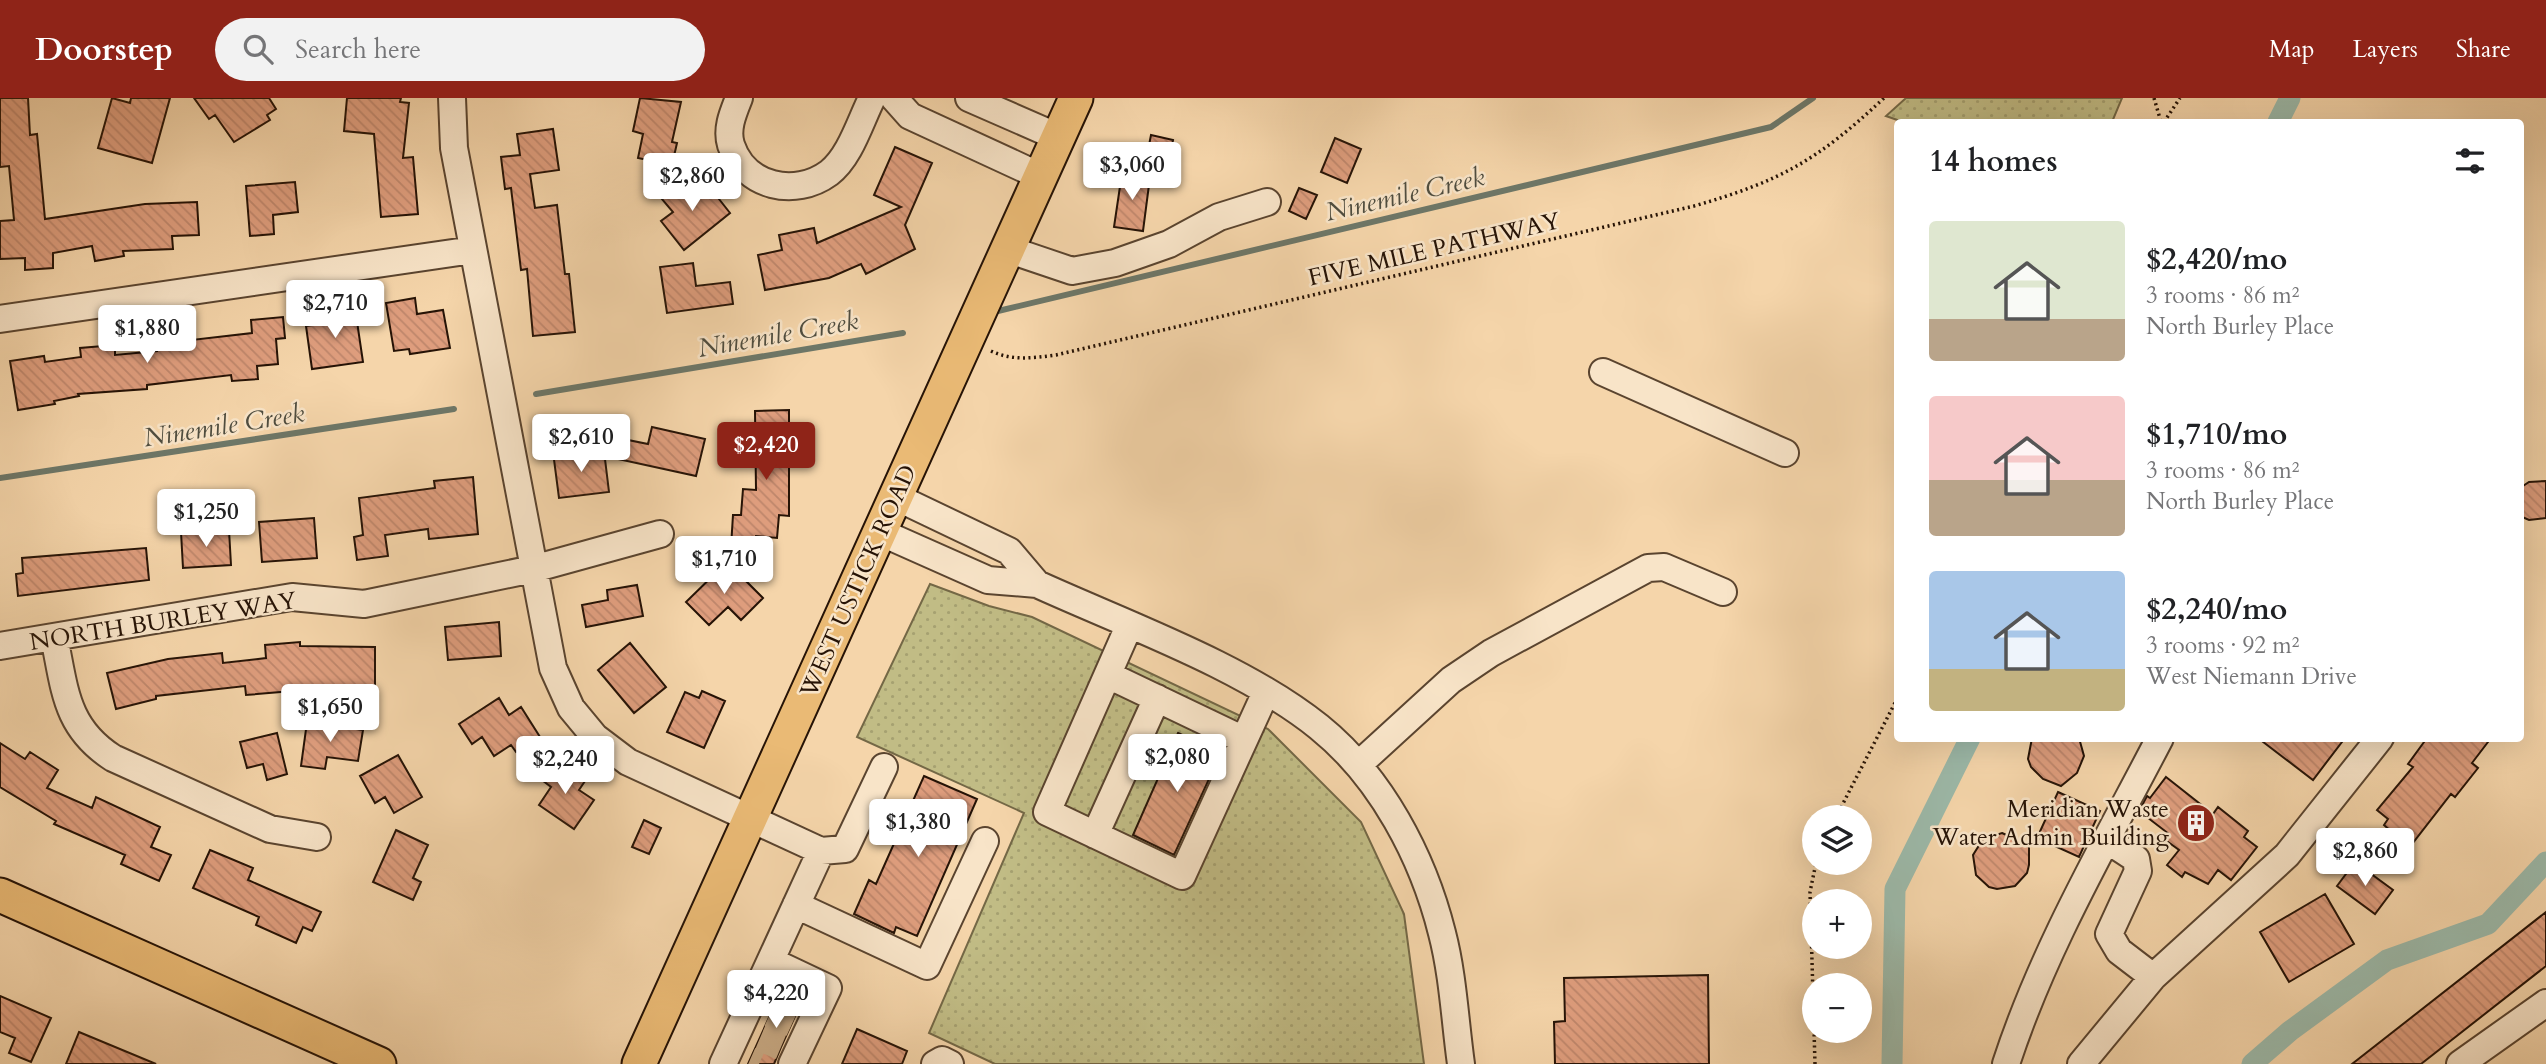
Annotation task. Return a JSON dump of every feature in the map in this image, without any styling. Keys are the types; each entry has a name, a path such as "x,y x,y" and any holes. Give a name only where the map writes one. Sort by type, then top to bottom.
{"main road":[{"name":"WEST USTICK ROAD","path":"639,1064 1076,98"},
{"path":"0,895 379,1064"}],"street":[{"path":"452,98 454,148 533,569 553,668 571,708 595,737 628,762 821,851 845,849 884,767"},
{"path":"739,98 730,119 730,143 741,165 763,182 788,188 813,183 831,171 846,152 872,98"},
{"path":"894,98 910,116 1040,176"},
{"path":"969,98 1058,137"},
{"path":"1007,249 1072,271 1115,263 1169,244 1219,217 1267,202"},
{"path":"0,318 473,250"},
{"path":"1603,372 1785,453"},
{"path":"896,497 1009,551 1037,584"},
{"path":"880,532 988,580 1037,584 1266,692 1321,728 1351,758 1399,824 1423,873 1443,934 1461,1064"},
{"name":"NORTH BURLEY WAY","path":"0,646 292,597 364,604 533,569 660,534"},
{"path":"1351,758 1491,653 1647,568 1664,567 1723,592"},
{"path":"1129,626 1047,812 1182,876 1266,692"},
{"path":"54,638 68,704 77,726 92,745 113,758 270,829 317,837"},
{"path":"1108,675 1244,740"},
{"path":"1095,835 1157,698"},
{"path":"2006,1064 2016,1032 2068,918 2158,742"},
{"path":"2081,1064 2153,977 2287,855 2377,742"},
{"path":"2107,840 2136,859 2138,871 2109,934"},
{"path":"796,905 927,966 985,841"},
{"path":"766,1040 771,961 821,851"},
{"path":"2068,918 2109,934 2119,951 2153,977"},
{"path":"766,1040 828,988 771,961"},
{"path":"2460,1064 2546,1003"},
{"path":"935,1064 942,1060 950,1064"}],"path":[{"name":"FIVE MILE PATHWAY","path":"966,340 1002,356 1027,358 1056,355 1694,206 1750,190 1788,173 1821,153 1884,98"},
{"path":"2154,98 2162,119"},
{"path":"2165,119 2180,98"},
{"path":"1842,805 1894,705"},
{"path":"1814,875 1810,892 1815,1064"}],"shaded area":[{"path":"1906,98 2122,98 2113,119 1894,119 1886,116"},
{"path":"930,584 989,606 1032,617 1268,729 1361,822 1404,914 1424,1064 995,1064 929,1033 1024,813 857,737"}],"building":[{"path":"0,98 28,98 30,135 37,134 45,219 145,204 197,202 199,235 172,236 173,249 123,251 124,256 95,261 92,246 53,253 53,268 25,270 25,258 0,259 0,221 14,220 9,166 0,167"},
{"path":"112,98 130,103 131,98 170,98 152,163 98,148"},
{"path":"194,98 269,98 276,109 267,115 270,120 234,142 215,115 209,119"},
{"path":"347,98 401,98 400,102 409,103 403,158 413,157 418,214 381,217 374,134 344,131"},
{"path":"640,98 681,102 672,142 677,143 672,165 638,158 643,134 633,131"},
{"path":"553,129 559,170 530,174 535,208 557,205 565,274 569,274 575,332 533,336 527,269 521,270 511,188 505,189 501,157 520,155 517,134"},
{"path":"1151,135 1173,140 1166,176 1144,171"},
{"path":"1335,138 1361,149 1347,183 1321,172"},
{"path":"895,147 932,163 905,225 915,249 866,274 861,264 829,278 765,290 758,255 782,250 779,235 814,228 817,243 901,207 874,195"},
{"path":"1122,173 1150,177 1143,231 1114,227"},
{"path":"688,177 703,196 711,189 730,213 684,250 661,221 673,212 661,198"},
{"path":"295,182 298,212 273,215 274,234 250,236 246,186"},
{"path":"1299,188 1317,195 1306,219 1289,211"},
{"path":"693,263 696,286 730,282 733,304 667,313 660,267"},
{"path":"415,298 417,314 443,310 450,348 410,354 409,349 394,351 386,303"},
{"path":"355,308 363,362 312,369 306,326 326,323 325,313"},
{"path":"283,317 285,338 276,339 278,364 257,366 258,379 232,381 231,375 147,385 147,389 78,394 79,396 54,401 55,404 18,410 10,361 44,356 45,362 81,357 80,348 115,345 115,355 157,351 155,336 190,332 192,340 252,333 251,320"},
{"path":"789,410 789,516 779,515 777,538 756,536 755,549 731,547 733,515 741,515 743,489 756,490 755,411"},
{"path":"652,427 705,439 696,476 618,459 623,439 648,444"},
{"path":"575,450 575,455 604,451 609,492 559,498 553,452"},
{"path":"473,477 478,534 429,539 428,529 385,535 388,556 357,560 354,537 363,535 359,498 435,488 434,481"},
{"path":"2546,481 2546,518 2529,520 2524,518 2524,485 2529,482"},
{"path":"314,518 317,558 262,562 259,522"},
{"path":"229,530 231,565 183,568 181,532"},
{"path":"146,548 149,580 18,596 16,574 23,573 22,558"},
{"path":"727,562 763,598 741,620 728,607 709,625 686,602"},
{"path":"637,585 643,616 586,627 582,605 608,600 607,590"},
{"path":"499,622 501,656 448,660 445,627"},
{"path":"300,642 300,646 375,647 375,687 304,686 304,690 246,695 245,686 156,696 156,699 116,709 107,673 168,659 222,653 223,663 266,658 265,645"},
{"path":"630,643 666,687 634,713 598,670"},
{"path":"702,691 725,701 704,748 667,732 685,692 699,698"},
{"path":"499,698 509,715 521,707 540,737 516,752 511,745 494,756 482,737 472,744 459,724"},
{"path":"307,722 363,730 358,761 327,757 325,769 301,766"},
{"path":"277,733 287,774 267,780 263,764 247,768 240,742"},
{"path":"1178,733 1221,753 1174,855 1133,835"},
{"path":"2031,742 2080,742 2084,756 2077,773 2061,786 2043,779 2031,767 2028,759"},
{"path":"2263,742 2342,742 2313,780"},
{"path":"2424,742 2488,742 2472,763 2478,768 2455,797 2451,794 2405,853 2386,839 2392,832 2384,825 2388,819 2377,810 2413,767 2408,764"},
{"path":"0,743 25,759 30,752 58,770 47,788 92,808 96,797 160,827 151,847 171,855 159,881 121,864 125,855 54,824 56,821 0,787"},
{"path":"398,755 422,797 394,813 385,797 375,803 360,776"},
{"path":"555,761 585,781 579,790 594,800 574,829 539,805 551,787 542,780"},
{"path":"924,776 977,799 917,936 896,927 894,933 854,914 869,880 876,884"},
{"name":"Meridian Waste Water Admin Building","path":"2166,777 2213,814 2218,807 2248,831 2244,837 2257,847 2231,880 2218,870 2208,884 2185,872 2182,877 2167,865 2179,850 2164,839 2169,834 2139,811 2147,796 2150,798"},
{"path":"2058,792 2100,811 2079,857 2037,838"},
{"path":"644,820 661,828 649,854 632,847"},
{"path":"396,830 428,845 413,878 421,882 413,900 373,882"},
{"path":"2002,833 2029,845 2029,865 2027,873 2015,886 1997,889 1989,887 1976,875 1973,855 1983,839"},
{"path":"210,850 253,868 248,880 321,912 312,931 303,927 296,943 256,925 259,917 193,888"},
{"path":"2355,862 2393,890 2375,914 2337,886"},
{"path":"2325,894 2354,944 2289,982 2260,932"},
{"path":"2546,912 2546,966 2421,1064 2352,1064"},
{"path":"1708,975 1709,1064 1555,1064 1554,1022 1565,1021 1564,978"},
{"path":"781,991 802,1001 774,1064 748,1064"},
{"path":"0,996 51,1018 31,1062 9,1053 15,1038 0,1032"},
{"path":"857,1029 907,1051 902,1064 842,1064"},
{"path":"79,1032 156,1064 66,1064"}],"waterway":[{"name":"Ninemile Creek","path":"998,311 1771,127 1813,98"},
{"path":"2280,119 2290,98"},
{"name":"Ninemile Creek","path":"536,394 903,333"},
{"name":"Ninemile Creek","path":"0,478 454,409"},
{"path":"1892,1064 1895,889 1968,742"},
{"path":"2252,1064 2290,1031 2387,960 2488,924 2546,862"}],"tunnel":[{"path":"770,1014 792,1024"},
{"path":"760,1038 781,1047"},
{"path":"750,1060 759,1064"}],"place":[{"name":"Meridian Waste Water Admin Building","path":"2196,823"}]}
